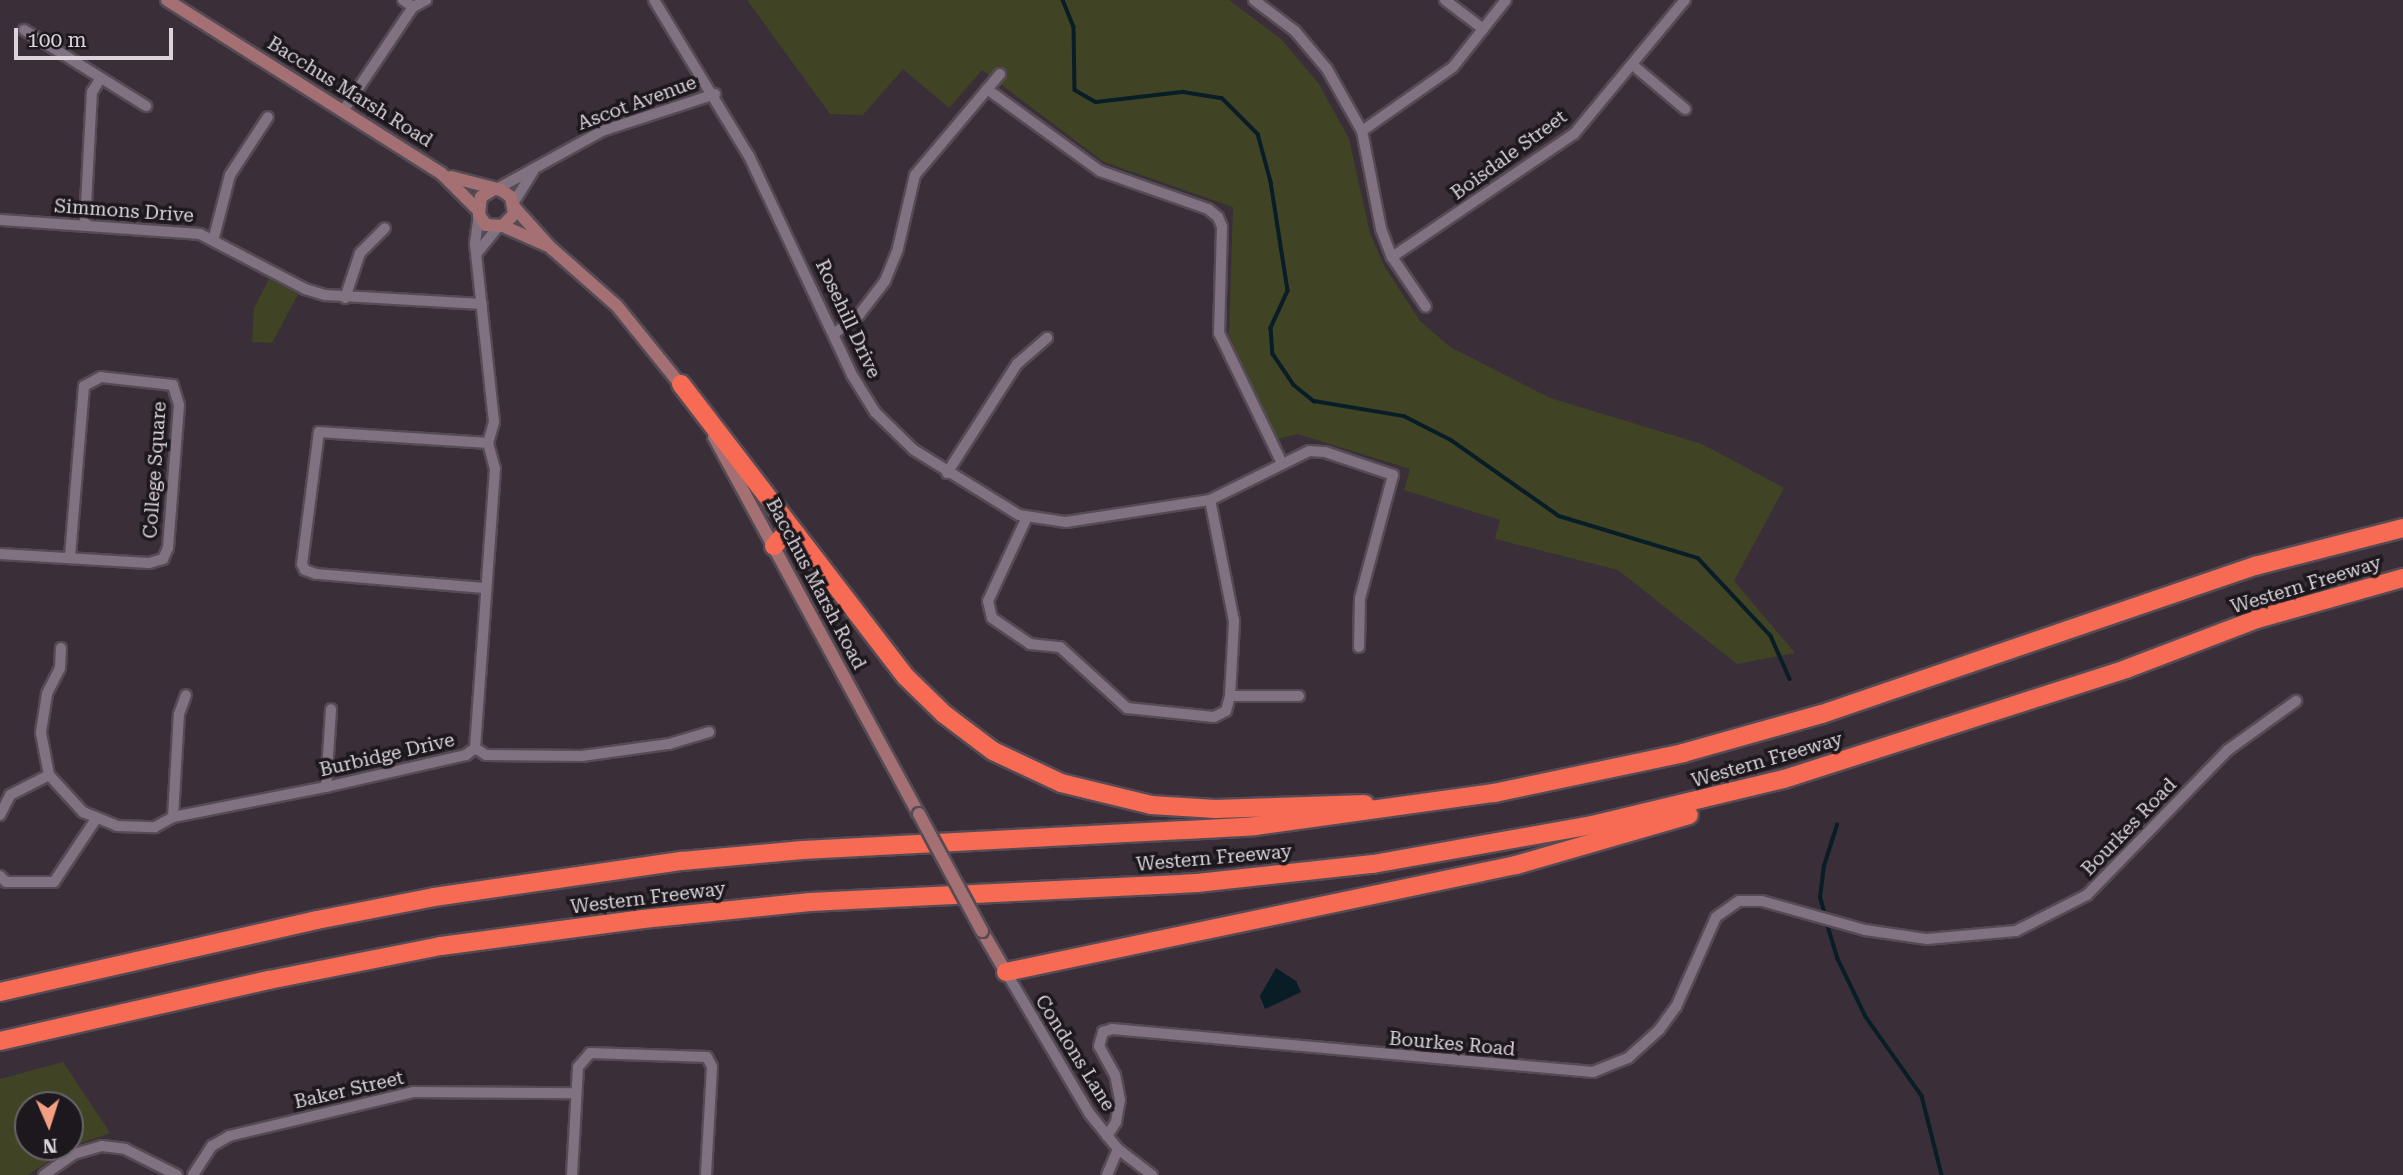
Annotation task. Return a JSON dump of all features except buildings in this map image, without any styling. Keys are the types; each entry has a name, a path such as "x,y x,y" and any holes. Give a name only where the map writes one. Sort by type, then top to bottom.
{"highway":[{"path":"681,384 885,652 927,699 993,751 1041,776 1095,793 1179,808 1304,808 1493,793"},
{"name":"Western Freeway","path":"0,992 317,919 434,897 682,861 803,850 1255,827 1493,793 1683,752 1822,714 2255,566 2403,528"},
{"path":"774,546 784,535 797,535"},
{"name":"Western Freeway","path":"0,1041 440,946 810,902 1197,883 1373,864 1592,825 1784,779 2126,669 2257,619 2403,578"},
{"path":"1006,972 1516,865 1690,815 1784,779"}],"main road":[{"name":"Bacchus Marsh Road","path":"167,0 441,173 478,213"},
{"name":"Bacchus Marsh Road","path":"441,173 494,190"},
{"path":"494,190 507,193 515,205 501,227 486,225 478,213 481,197 494,190"},
{"name":"Bacchus Marsh Road","path":"515,205 550,247 617,306 681,384 774,546 1006,972"},
{"name":"Bacchus Marsh Road","path":"501,227 550,247"}],"street":[{"path":"403,0 413,7"},
{"path":"344,111 413,7 426,0"},
{"name":"Rosehill Drive","path":"654,0 715,94 835,333 852,374 875,412 914,450 984,497 1027,517 1066,522 1210,500 1281,461 1309,451 1325,452 1393,474 1360,598 1359,647"},
{"path":"1254,0 1295,31 1319,60 1362,131 1381,229 1392,257 1426,307"},
{"path":"1445,0 1483,29"},
{"path":"1362,131 1445,74 1506,0"},
{"name":"Boisdale Street","path":"1392,257 1573,134 1634,66 1685,0"},
{"path":"24,30 146,106"},
{"path":"1634,66 1685,109"},
{"path":"835,333 859,315 885,282 898,248 915,175 1000,74"},
{"path":"85,224 92,92 100,79"},
{"path":"988,89 1100,172 1208,209 1218,217 1222,227 1219,333 1281,461"},
{"name":"Ascot Avenue","path":"494,190 602,131 715,94"},
{"path":"214,237 230,175 268,117"},
{"path":"515,205 522,183 535,168"},
{"name":"Burbidge Drive","path":"49,775 96,819 117,827 155,828 173,817 326,787 466,755 475,748 484,588 495,469 488,443 494,422 477,254 478,213"},
{"name":"Simmons Drive","path":"0,220 85,224 214,237 305,289 345,298 482,304"},
{"path":"477,254 501,227"},
{"path":"345,298 360,253 385,228"},
{"path":"947,473 1017,365 1047,338"},
{"name":"College Square","path":"102,377 173,385 179,405 166,554 149,563 70,556 84,386 102,377"},
{"path":"484,588 316,575 305,570 302,564 319,432 488,443"},
{"path":"1027,517 988,601 992,618 1030,644 1060,647 1127,708 1214,717 1226,711 1230,696 1234,621 1210,500"},
{"path":"0,554 70,556"},
{"path":"0,815 10,795 49,775 41,733 61,648"},
{"path":"173,817 179,714 186,695"},
{"path":"1230,696 1299,696"},
{"name":"Bourkes Road","path":"1107,1136 1116,1122 1120,1100 1115,1075 1099,1046 1103,1032 1112,1029 1593,1072 1628,1058 1659,1030 1676,1007 1716,917 1730,904 1762,901 1819,919 1888,934 1964,939 2004,933 2041,921 2105,880 2228,750 2296,701"},
{"path":"326,787 331,709"},
{"path":"475,748 486,755 582,756 669,744 709,732"},
{"path":"0,876 6,882 54,882 96,819"},
{"name":"Condons Lane","path":"1006,972 1057,1066 1107,1136 1118,1149 1152,1175"},
{"path":"572,1175 575,1093 582,1058 590,1053 698,1053 707,1057 712,1067 706,1175"},
{"name":"Baker Street","path":"193,1175 212,1146 229,1136 413,1092 575,1093"},
{"path":"44,1175 74,1154 102,1146 125,1149 177,1175"},
{"path":"1107,1175 1118,1149"}],"green space":[{"path":"747,0 1229,0 1281,39 1319,84 1349,139 1370,233 1384,266 1420,321 1450,347 1550,398 1702,444 1784,488 1734,581 1795,653 1737,664 1618,570 1495,539 1500,520 1404,490 1410,469 1298,434 1278,439 1254,398 1229,334 1233,207 1104,162 982,70 949,108 903,69 863,115 830,114"},
{"path":"269,279 298,294 272,343 252,342 254,308"},
{"path":"63,1062 82,1091 14,1091 14,1161 49,1161 28,1175 0,1175 0,1079"},
{"path":"84,1094 110,1133 84,1142"}],"water":[{"path":"1276,968 1296,981 1301,992 1265,1009 1260,996"}],"waterway":[{"path":"1063,0 1074,27 1075,90 1096,102 1183,92 1222,98 1258,134 1271,182 1288,291 1271,328 1273,354 1294,385 1314,401 1404,416 1451,440 1559,516 1698,558 1771,636 1790,679"},
{"path":"1825,915 1820,898 1824,866 1837,825"},
{"path":"1827,923 1838,959 1866,1017 1922,1096 1942,1175"}]}
